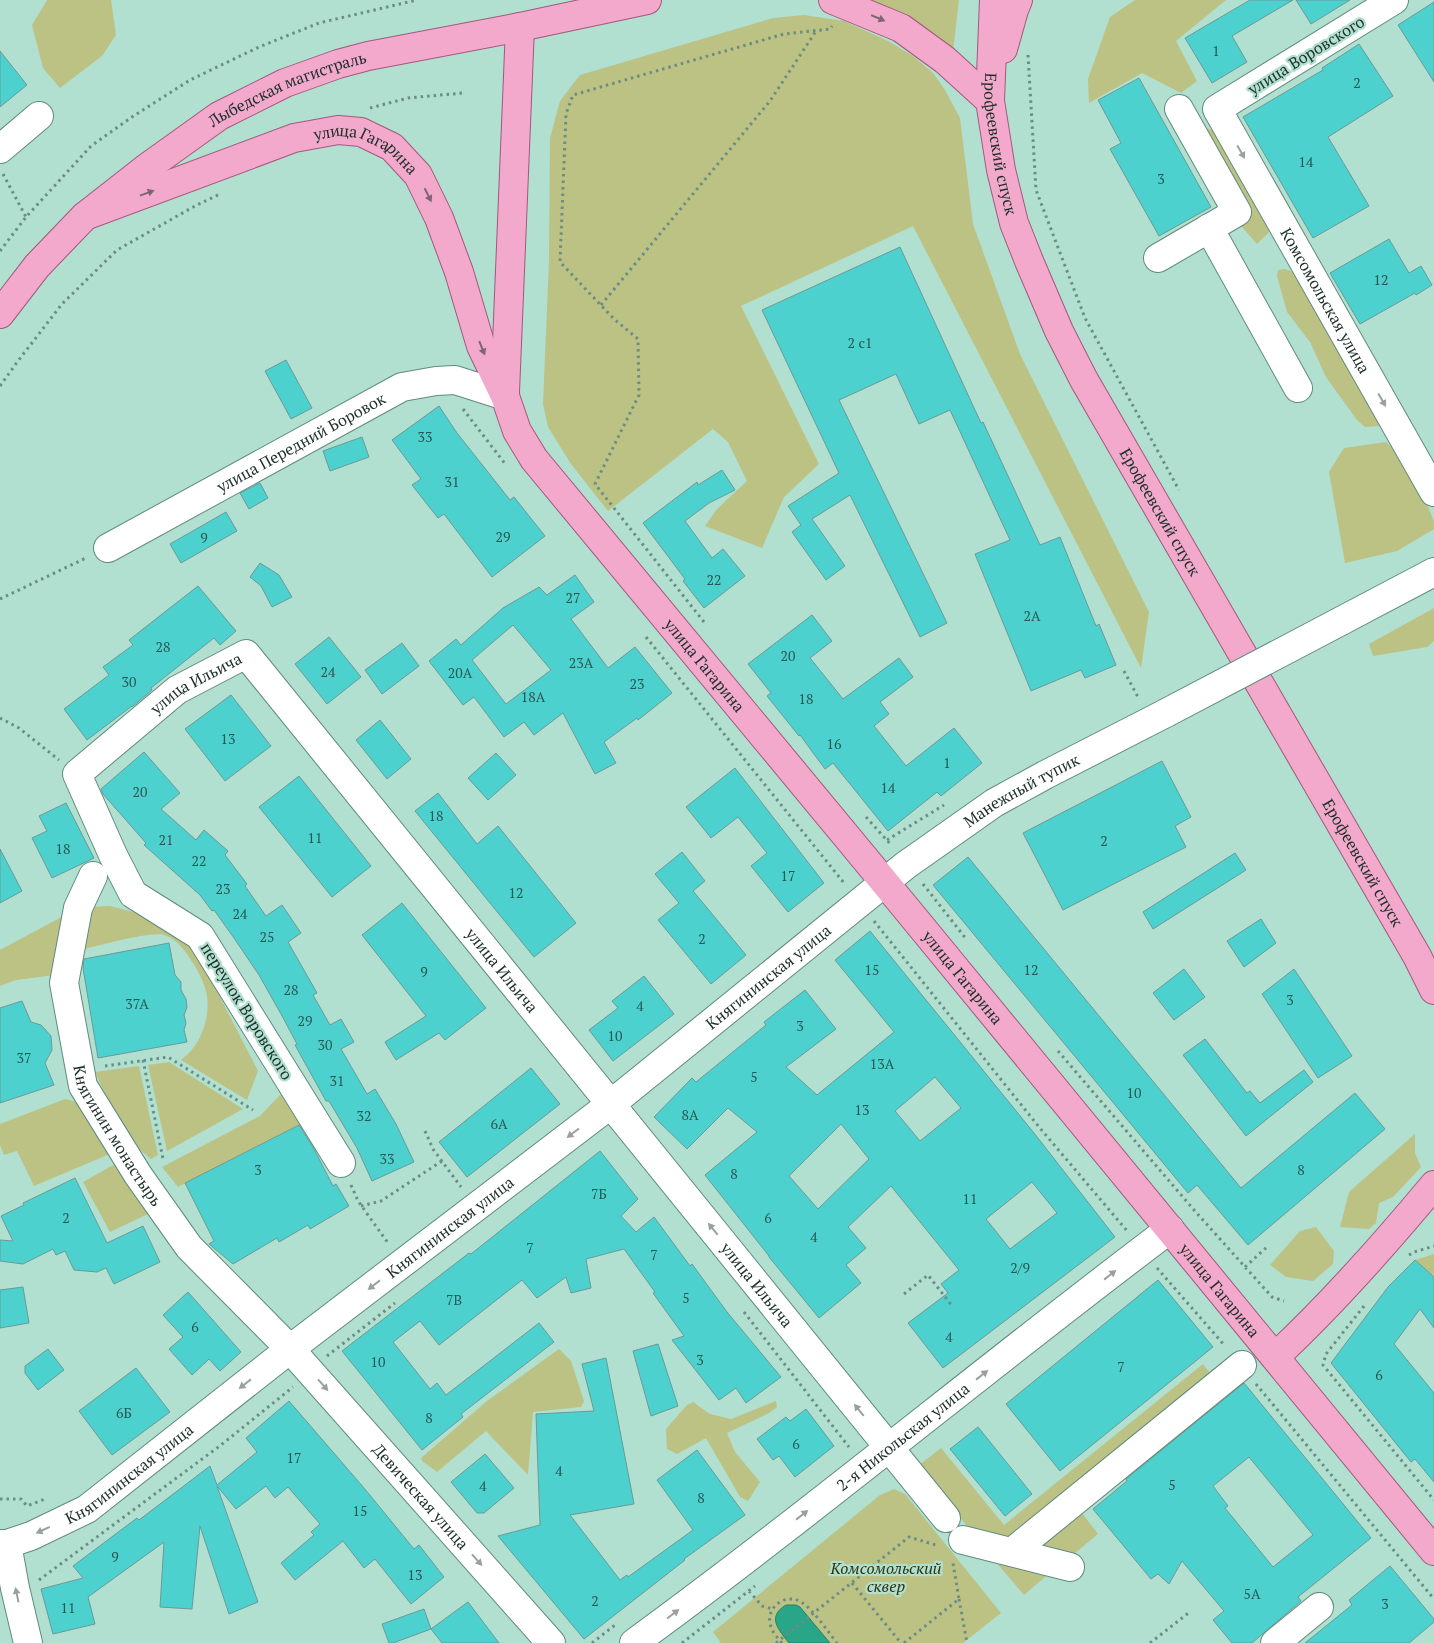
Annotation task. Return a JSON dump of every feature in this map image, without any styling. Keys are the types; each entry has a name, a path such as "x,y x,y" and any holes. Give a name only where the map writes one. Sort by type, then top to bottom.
{"main road":[{"name":"Лыбедская магистраль","path":"0,314 36,266 85,216 145,169 219,116 285,83 338,64 368,56 647,0"},
{"name":"Ерофеевский спуск","path":"994,0 990,101 1001,170 1014,223 1063,339 1084,380 1417,956 1434,990"},
{"path":"837,1 901,28 945,60 990,101 1018,0"},
{"name":"улица Гагарина","path":"505,396 520,27"},
{"name":"улица Гагарина","path":"85,216 294,138 338,130 361,132 392,147 418,175 440,218 459,272 481,346 505,396 517,431 534,460 1434,1551"},
{"path":"1275,1358 1306,1328 1396,1231 1434,1185"},
{"path":"1396,1231 1415,1219 1434,1215"}],"street":[{"name":"улица Воровского","path":"1217,109 1394,0"},
{"path":"1158,258 1237,212 1179,109"},
{"name":"Комсомольская улица","path":"1217,109 1434,492"},
{"path":"0,149 39,116"},
{"path":"1209,228 1298,388"},
{"name":"улица Передний Боровок","path":"108,548 402,387 455,380 505,396"},
{"name":"Манежный тупик","path":"884,882 994,803 1434,572"},
{"name":"улица Ильича","path":"77,774 177,690 246,654 946,1518"},
{"name":"переулок Воровского","path":"77,774 113,855 133,894 200,936 342,1163"},
{"name":"Княгинин монастырь","path":"93,876 78,908 64,983 83,1086 138,1174 189,1247 290,1349"},
{"name":"Княгининская улица","path":"4,1544 30,1536 87,1509 290,1349 611,1104 884,882"},
{"name":"2-я Никольская улица","path":"634,1643 889,1448 1150,1260 1170,1230"},
{"name":"Девическая улица","path":"290,1349 551,1643"},
{"path":"1012,1552 1242,1365"},
{"path":"4,1544 28,1643"},
{"path":"953,1548 1012,1552 1070,1566"},
{"path":"1275,1643 1319,1608"}],"path":[{"path":"0,251 26,217 91,146 190,80 259,47 319,23 417,0"},
{"path":"709,628 595,484 639,395 638,339 614,319 560,262 566,114 573,95 784,34 830,29 837,1"},
{"path":"601,305 770,101 816,31"},
{"path":"1028,50 1036,190 1085,318 1183,498"},
{"path":"362,111 408,98 463,93"},
{"path":"0,168 26,217"},
{"path":"0,386 62,304 117,250 195,206 222,194"},
{"path":"455,380 454,395 508,467"},
{"path":"0,599 108,548"},
{"path":"644,634 1039,1126 1150,1260 1242,1365 1284,1419 1434,1599"},
{"path":"1124,671 1139,700"},
{"path":"0,718 19,728 77,774"},
{"path":"887,840 950,802"},
{"path":"861,812 887,840 973,947"},
{"path":"1053,1045 1244,1267 1272,1297 1284,1301"},
{"path":"80,1070 168,1057 253,1110"},
{"path":"143,1060 163,1159"},
{"path":"425,1131 433,1149 462,1188"},
{"path":"362,1206 381,1201 442,1161"},
{"path":"342,1163 358,1202 390,1245"},
{"path":"1244,1267 1268,1246"},
{"path":"1406,1258 1414,1252 1434,1246"},
{"path":"904,1294 928,1275 953,1307"},
{"path":"34,1584 221,1446 402,1297"},
{"path":"1368,1301 1326,1354 1323,1365 1434,1500"},
{"path":"740,1307 849,1448"},
{"path":"0,1499 21,1499 27,1506"},
{"path":"837,1643 813,1614 803,1603 790,1599 784,1600 773,1608 769,1622 779,1642 784,1637 809,1617 813,1614 852,1583 909,1537 953,1548 967,1643"},
{"path":"852,1583 903,1643 959,1599"},
{"path":"749,1591 762,1606 773,1608"},
{"path":"1150,1643 1191,1610"}],"green space":[{"path":"47,0 111,0 116,35 102,56 60,88 43,68 32,25"},
{"path":"868,0 959,0 953,52 907,14"},
{"path":"1135,0 1226,0 1176,41 1197,81 1181,93 1142,73 1089,103 1088,79 1110,17"},
{"path":"804,15 844,21 888,41 913,56 933,73 945,90 960,118 973,224 1020,354 1149,612 1141,668 913,226 741,306 819,464 784,497 762,548 705,526 717,509 747,481 728,442 713,429 608,511 571,464 548,427 543,404 549,260 550,138 560,101 580,75 773,18"},
{"path":"1190,123 1221,133 1244,173 1250,198 1269,223 1270,231 1257,244 1220,202"},
{"path":"1285,269 1306,277 1384,421 1379,426 1365,427 1357,420 1326,377 1310,342 1287,312 1277,276 1278,270"},
{"path":"1386,442 1412,466 1434,522 1434,529 1397,551 1345,563 1329,472 1344,448"},
{"path":"1434,608 1434,641 1427,647 1373,656 1369,644"},
{"path":"110,906 156,918 193,945 258,1071 247,1100 181,1060 195,1046 200,1037 208,1008 204,984 187,954 175,941 164,935 147,935 77,951 86,907"},
{"path":"67,914 55,975 16,980 0,986 0,950"},
{"path":"169,1062 243,1109 167,1151 148,1065"},
{"path":"139,1066 158,1155 151,1159 125,1137 95,1072"},
{"path":"282,1093 306,1121 178,1187 162,1167 260,1116"},
{"path":"65,1099 81,1103 112,1153 34,1186 17,1151 4,1155 0,1145 0,1124"},
{"path":"1415,1134 1415,1153 1421,1167 1393,1197 1379,1203 1376,1223 1369,1229 1340,1227 1349,1192"},
{"path":"117,1163 148,1214 110,1232 83,1182"},
{"path":"1316,1227 1334,1251 1333,1264 1313,1281 1286,1277 1270,1265 1300,1231"},
{"path":"1434,1254 1434,1275 1415,1260"},
{"path":"559,1349 571,1361 584,1401 581,1407 533,1412 528,1475 486,1431 437,1472 422,1461 421,1458 487,1401"},
{"path":"1203,1364 1215,1380 1013,1543 970,1530 919,1465 941,1448 1004,1525"},
{"path":"776,1401 777,1407 769,1413 727,1433 735,1452 760,1482 748,1501 740,1497 706,1438 677,1454 667,1449 666,1429 687,1405 693,1402 710,1414 731,1419"},
{"name":"Комсомольский сквер","path":"894,1489 905,1494 1001,1613 963,1643 721,1643 713,1632 880,1495"},
{"path":"1082,1513 1098,1534 1069,1558 1036,1550"},
{"path":"989,1554 1052,1571 1024,1595"}],"shaded area":[{"path":"786,1605 800,1607 830,1643 789,1643 776,1624 777,1614"}],"building":[{"path":"1250,0 1293,0 1232,36 1247,62 1212,83 1185,38"},
{"path":"1296,0 1350,0 1311,24"},
{"path":"1434,2 1434,82 1398,25"},
{"path":"1359,44 1393,96 1328,137 1369,206 1313,238 1243,117 1323,70 1322,68"},
{"path":"0,51 27,85 0,107"},
{"path":"1139,78 1211,207 1159,236 1110,149 1121,143 1098,100"},
{"path":"1389,239 1409,273 1421,266 1432,285 1360,324 1330,273"},
{"path":"900,247 981,423 983,422 1040,545 1060,537 1096,626 1099,624 1116,665 1085,678 1081,670 1031,691 975,554 1010,540 950,410 919,424 896,374 839,400 947,623 920,637 850,495 812,519 845,566 826,580 792,532 801,525 788,506 839,473 762,310"},
{"path":"286,360 312,408 291,419 265,371"},
{"path":"439,406 457,433 510,500 514,497 545,536 492,577 444,514 438,518 412,485 421,479 392,440"},
{"path":"362,437 369,457 330,471 323,451"},
{"path":"722,470 735,490 709,503 685,521 712,558 723,549 745,576 704,608 643,523 697,482 698,485"},
{"path":"260,483 268,498 249,509 240,493"},
{"path":"226,512 237,531 181,563 170,544"},
{"path":"260,563 279,575 292,597 272,607 261,586 250,577"},
{"path":"575,575 594,602 571,619 608,668 635,647 672,693 638,720 637,718 604,742 616,763 595,774 563,713 534,735 524,722 504,737 474,697 463,705 429,661 456,639 461,645 503,608 539,587 547,595","holes":["513,625 551,670 506,704 472,660"]},
{"path":"198,586 236,631 220,645 214,638 151,688 152,690 132,707 87,740 64,709 109,675 103,667 133,645 129,640"},
{"path":"812,615 832,641 810,658 843,699 899,658 913,677 880,702 889,714 874,726 906,766 954,728 982,763 941,796 937,792 888,831 833,763 825,769 800,735 767,696 771,693 748,664"},
{"path":"329,637 361,677 327,704 295,664"},
{"path":"402,643 419,666 382,694 365,670"},
{"path":"231,695 271,746 225,781 185,729"},
{"path":"380,720 411,759 387,779 356,740"},
{"path":"144,752 180,793 161,809 196,840 204,830 228,851 225,855 247,884 245,886 266,916 282,905 301,933 288,942 317,993 313,995 330,1025 341,1019 354,1042 341,1049 367,1094 375,1089 396,1124 414,1162 372,1181 357,1148 329,1101 326,1101 259,975 234,938 214,910 212,911 200,895 144,845 146,843 103,794 101,789"},
{"path":"496,753 516,775 488,800 468,778"},
{"path":"1162,761 1191,817 1175,826 1186,847 1063,910 1023,833"},
{"path":"735,768 824,883 788,912 751,866 767,853 738,817 711,838 686,807"},
{"path":"299,776 371,866 332,897 259,807"},
{"path":"438,793 477,844 498,826 576,923 534,957 415,811"},
{"path":"66,803 94,858 52,878 32,838 47,831 39,816"},
{"path":"0,849 22,891 0,903"},
{"path":"682,852 705,881 693,891 746,955 711,984 658,920 679,903 655,874"},
{"path":"1235,853 1246,870 1153,929 1143,912"},
{"path":"968,857 1241,1188 1355,1093 1385,1129 1248,1245 1197,1185 1188,1193 933,885"},
{"path":"402,903 486,1008 445,1040 439,1033 396,1060 385,1042 426,1016 362,935"},
{"path":"1261,919 1276,943 1244,967 1227,941"},
{"path":"870,931 1034,1133 1115,1237 943,1368 908,1323 948,1293 941,1284 959,1270 891,1186 848,1227 866,1248 846,1265 861,1283 819,1318 705,1175 757,1132 728,1108 687,1149 654,1117 692,1078 696,1082 766,1025 764,1022 805,990 836,1029 786,1067 817,1095 894,1032 835,960","holes":["935,1077 961,1108 920,1141 895,1111","841,1124 869,1159 818,1209 789,1176","1032,1182 1057,1213 1010,1249 986,1219"]},
{"path":"169,943 175,975 181,982 181,990 186,999 187,1007 184,1015 186,1023 184,1030 187,1042 98,1058 83,968 84,959"},
{"path":"1184,969 1205,997 1174,1020 1153,993"},
{"path":"1294,969 1352,1056 1318,1078 1262,994"},
{"path":"644,976 674,1014 613,1061 589,1030 618,1008 612,1001"},
{"path":"22,1001 31,1022 41,1025 51,1036 52,1050 45,1063 54,1085 0,1103 0,1008"},
{"path":"1205,1039 1247,1093 1250,1091 1260,1103 1304,1070 1313,1082 1246,1136 1183,1055"},
{"path":"531,1068 560,1104 467,1177 439,1142"},
{"path":"299,1125 333,1186 336,1184 349,1206 310,1229 308,1225 279,1242 277,1238 233,1264 209,1244 214,1241 185,1183"},
{"path":"600,1151 638,1199 621,1216 636,1232 654,1217 690,1266 692,1264 727,1312 781,1377 746,1403 736,1388 719,1400 672,1340 684,1336 624,1249 586,1259 591,1288 571,1293 566,1277 537,1298 522,1280 439,1345 420,1321 393,1342 430,1389 437,1383 446,1395 539,1323 554,1342 461,1414 463,1417 422,1450 342,1351 469,1253 471,1254"},
{"path":"75,1178 107,1243 143,1226 160,1262 114,1284 106,1268 97,1272 74,1270 65,1251 56,1255 53,1249 23,1264 0,1261 0,1240 13,1241 1,1216 24,1205 23,1203"},
{"path":"1415,1260 1434,1277 1434,1328 1420,1309 1394,1344 1434,1393 1434,1482 1415,1459 1411,1462 1331,1363 1388,1287"},
{"path":"1158,1280 1213,1347 1060,1471 1006,1404"},
{"path":"23,1287 29,1323 0,1328 0,1290"},
{"path":"188,1292 241,1352 220,1371 209,1359 192,1375 169,1349 183,1337 163,1315"},
{"path":"658,1344 678,1406 651,1416 633,1351"},
{"path":"48,1349 64,1370 38,1390 25,1373 25,1366"},
{"path":"606,1358 634,1504 570,1515 620,1580 627,1575 628,1577 693,1530 657,1480 697,1450 745,1515 684,1559 584,1639 498,1536 540,1525 536,1414 594,1411 582,1364"},
{"path":"136,1368 170,1412 112,1455 79,1411"},
{"path":"1244,1383 1371,1538 1298,1597 1301,1601 1252,1643 1232,1643 1213,1620 1224,1611 1182,1561 1169,1584 1158,1574 1151,1579 1093,1509 1127,1481 1126,1479","holes":["1249,1457 1313,1535 1273,1567 1225,1508 1228,1506 1213,1486"]},
{"path":"289,1401 414,1549 419,1545 444,1577 411,1604 375,1559 364,1568 343,1541 295,1580 281,1563 314,1535 311,1532 320,1524 288,1487 275,1498 266,1486 236,1509 217,1486 258,1602 229,1614 200,1526 192,1609 160,1607 164,1542 88,1597 95,1624 53,1634 41,1589 83,1578 73,1566 137,1518 139,1520 210,1466 217,1485 257,1452 246,1438"},
{"path":"806,1409 834,1446 795,1477 779,1456 773,1460 757,1439 786,1417 790,1421"},
{"path":"978,1427 1032,1494 1005,1516 950,1449"},
{"path":"485,1454 514,1488 484,1513 477,1513 451,1482"},
{"path":"1390,1566 1434,1619 1434,1622 1409,1643 1305,1643 1352,1605 1349,1600"},
{"path":"468,1602 499,1643 442,1643 431,1629"},
{"path":"424,1609 431,1629 389,1643 382,1624"}]}
